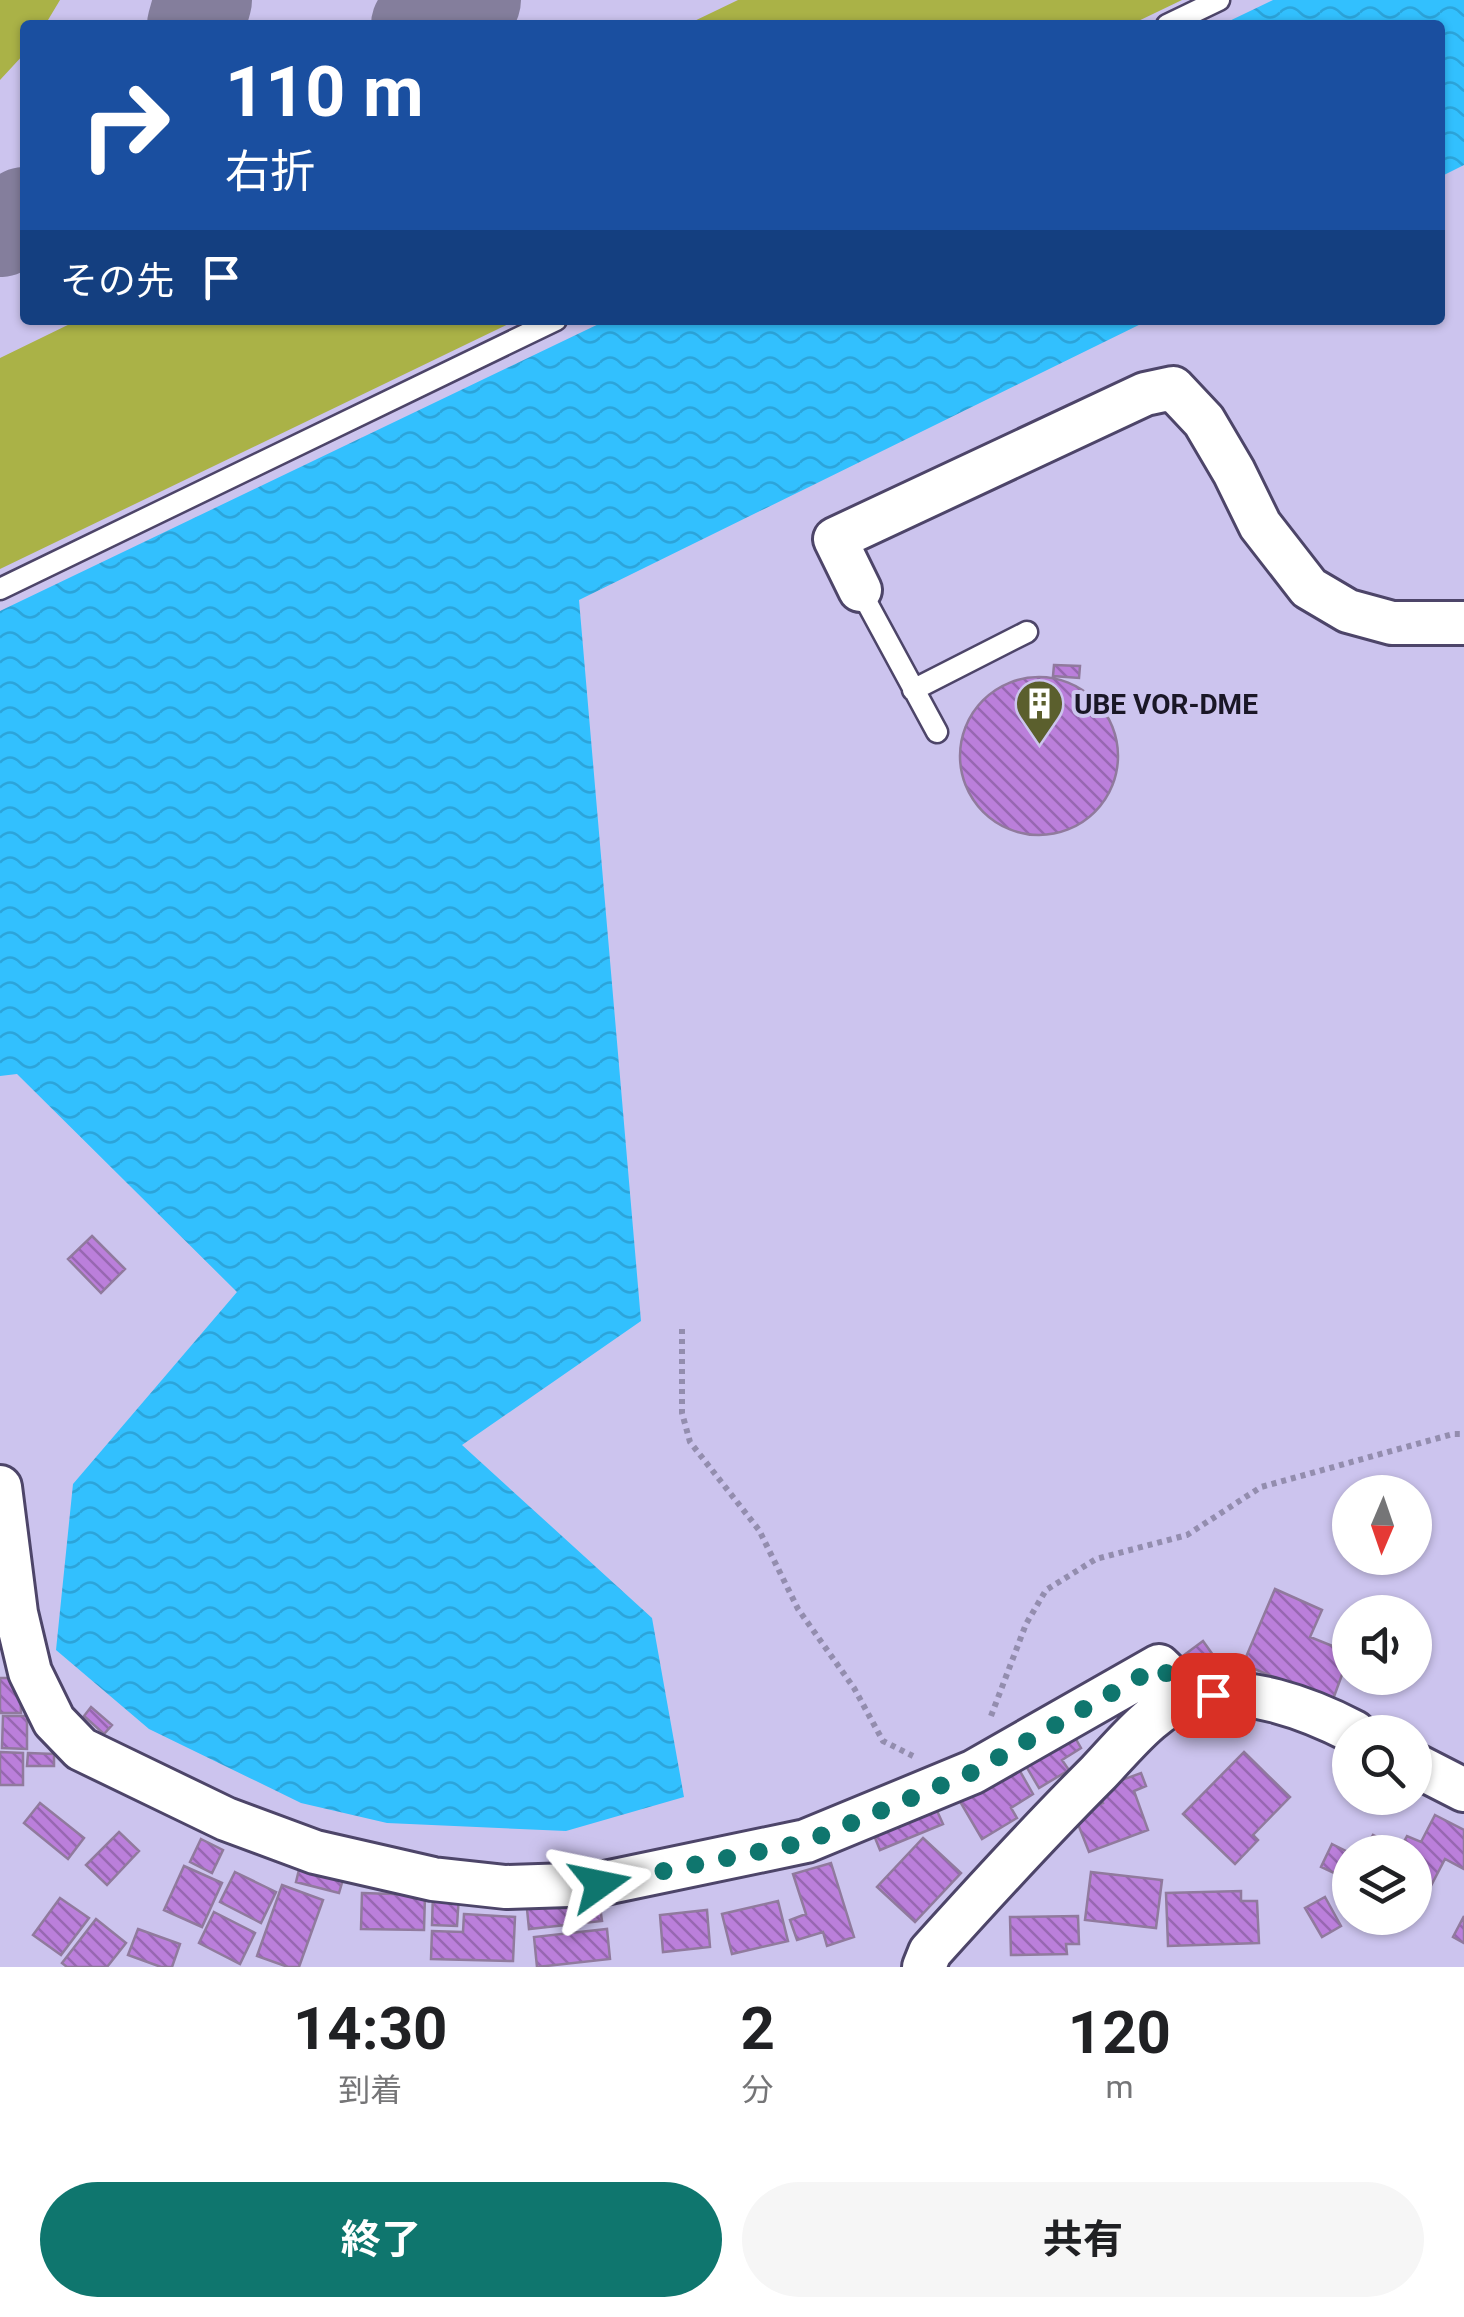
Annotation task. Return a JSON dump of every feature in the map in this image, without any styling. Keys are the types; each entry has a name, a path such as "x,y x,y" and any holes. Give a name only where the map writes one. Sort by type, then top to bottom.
{"street":[{"path":"860,590 835,538 1145,394 1173,388 1204,421 1260,525 1309,588 1348,611 1392,623 1464,623"},
{"path":"0,1488 16,1613 30,1672 54,1721 80,1749 226,1819 315,1852 433,1879 558,1888 600,1884 806,1842 973,1772 1159,1666 1190,1696"},
{"path":"924,1967 930,1952 1049,1821 1155,1716 1190,1696 1236,1694 1284,1704 1332,1723"},
{"path":"1432,1774 1464,1790"}],"lane":[{"path":"1177,20 1219,0"},
{"path":"0,589 546,325"},
{"path":"860,590 937,732"},
{"path":"914,690 1026,632"}],"path":[{"path":"682,1329 682,1413 690,1442 759,1530 798,1609 854,1688 883,1741 911,1756 947,1758 973,1772 1026,1624 1046,1590 1096,1559 1187,1535 1261,1488 1464,1434"}],"green space":[{"path":"0,0 60,0 48,20 20,20 20,58 0,80"},
{"path":"738,0 1182,0 1140,20 696,20"},
{"path":"68,325 507,325 0,569 0,358"}],"water":[{"path":"1273,0 1464,0 1464,165 1445,174 1445,20 1231,20"},
{"path":"597,325 1139,325 579,600 641,1321 462,1445 652,1618 684,1797 566,1831 387,1823 301,1803 149,1729 56,1650 73,1484 237,1292 17,1074 0,1076 0,611"}],"building":[{"path":"1054,665 1080,666 1079,678 1053,676"},
{"name":"UBE VOR-DME","path":"1039,677 1069,683 1095,700 1112,726 1118,756 1112,786 1095,812 1069,829 1039,835 1009,829 983,812 966,786 960,756 966,726 983,700 1009,683"},
{"path":"92,1236 125,1269 101,1293 68,1259"},
{"path":"1275,1589 1322,1610 1310,1637 1332,1646 1332,1702 1243,1664"},
{"path":"1203,1641 1218,1662 1188,1684 1172,1664"},
{"path":"0,1678 20,1678 21,1713 0,1713"},
{"path":"91,1707 112,1725 104,1734 84,1716"},
{"path":"3,1716 27,1716 27,1749 2,1748"},
{"path":"1069,1727 1081,1748 1062,1760 1069,1770 1039,1788 1020,1756"},
{"path":"0,1752 23,1753 23,1785 0,1785"},
{"path":"1244,1752 1290,1797 1253,1835 1258,1840 1235,1864 1183,1814"},
{"path":"28,1753 54,1754 54,1766 27,1766"},
{"path":"1013,1759 1033,1794 1011,1808 1017,1818 982,1839 955,1793"},
{"path":"1141,1773 1146,1786 1134,1791 1148,1830 1089,1852 1074,1814 1103,1803 1097,1789"},
{"path":"933,1802 943,1824 880,1850 871,1828"},
{"path":"40,1803 84,1838 68,1859 24,1823"},
{"path":"1435,1815 1464,1830 1464,1869 1445,1859 1432,1884 1432,1835 1425,1835"},
{"path":"119,1832 139,1851 107,1885 86,1865"},
{"path":"923,1838 961,1873 915,1922 877,1887"},
{"path":"201,1839 223,1850 212,1873 190,1862"},
{"path":"1332,1844 1332,1872 1321,1867"},
{"path":"302,1857 346,1869 339,1893 296,1882"},
{"path":"831,1863 854,1937 827,1946 823,1932 797,1940 790,1920 806,1914 793,1874"},
{"path":"184,1866 222,1883 202,1927 164,1910"},
{"path":"235,1872 276,1892 261,1923 220,1902"},
{"path":"1091,1872 1162,1880 1156,1928 1085,1920"},
{"path":"282,1885 323,1900 299,1967 257,1956"},
{"path":"1241,1891 1241,1901 1257,1901 1259,1943 1168,1946 1166,1893"},
{"path":"598,1892 602,1921 529,1929 526,1899"},
{"path":"362,1893 425,1895 424,1930 361,1929"},
{"path":"433,1893 459,1894 457,1926 432,1925"},
{"path":"1325,1897 1332,1910 1332,1931 1322,1937 1305,1908"},
{"path":"60,1898 89,1918 61,1955 33,1935"},
{"path":"778,1901 788,1941 732,1954 722,1914"},
{"path":"707,1910 710,1947 663,1952 660,1915"},
{"path":"214,1912 255,1933 240,1964 199,1943"},
{"path":"464,1914 515,1917 513,1961 431,1959 432,1931 463,1932"},
{"path":"1078,1916 1079,1944 1066,1944 1067,1954 1011,1955 1010,1917"},
{"path":"1464,1916 1464,1943 1453,1937"},
{"path":"96,1919 126,1943 107,1967 67,1967 62,1963"},
{"path":"138,1929 180,1944 172,1967 128,1955"},
{"path":"607,1929 610,1959 537,1967 534,1937"}],"taxiway":[{"path":"197,20 203,0"},
{"path":"430,20 472,0"},
{"path":"0,228 20,218"}],"place":[{"name":"UBE VOR-DME","path":"1039,746"}],"route":[{"path":"600,1884 806,1842 973,1772 1159,1666 1190,1696 1213,1695"}]}
